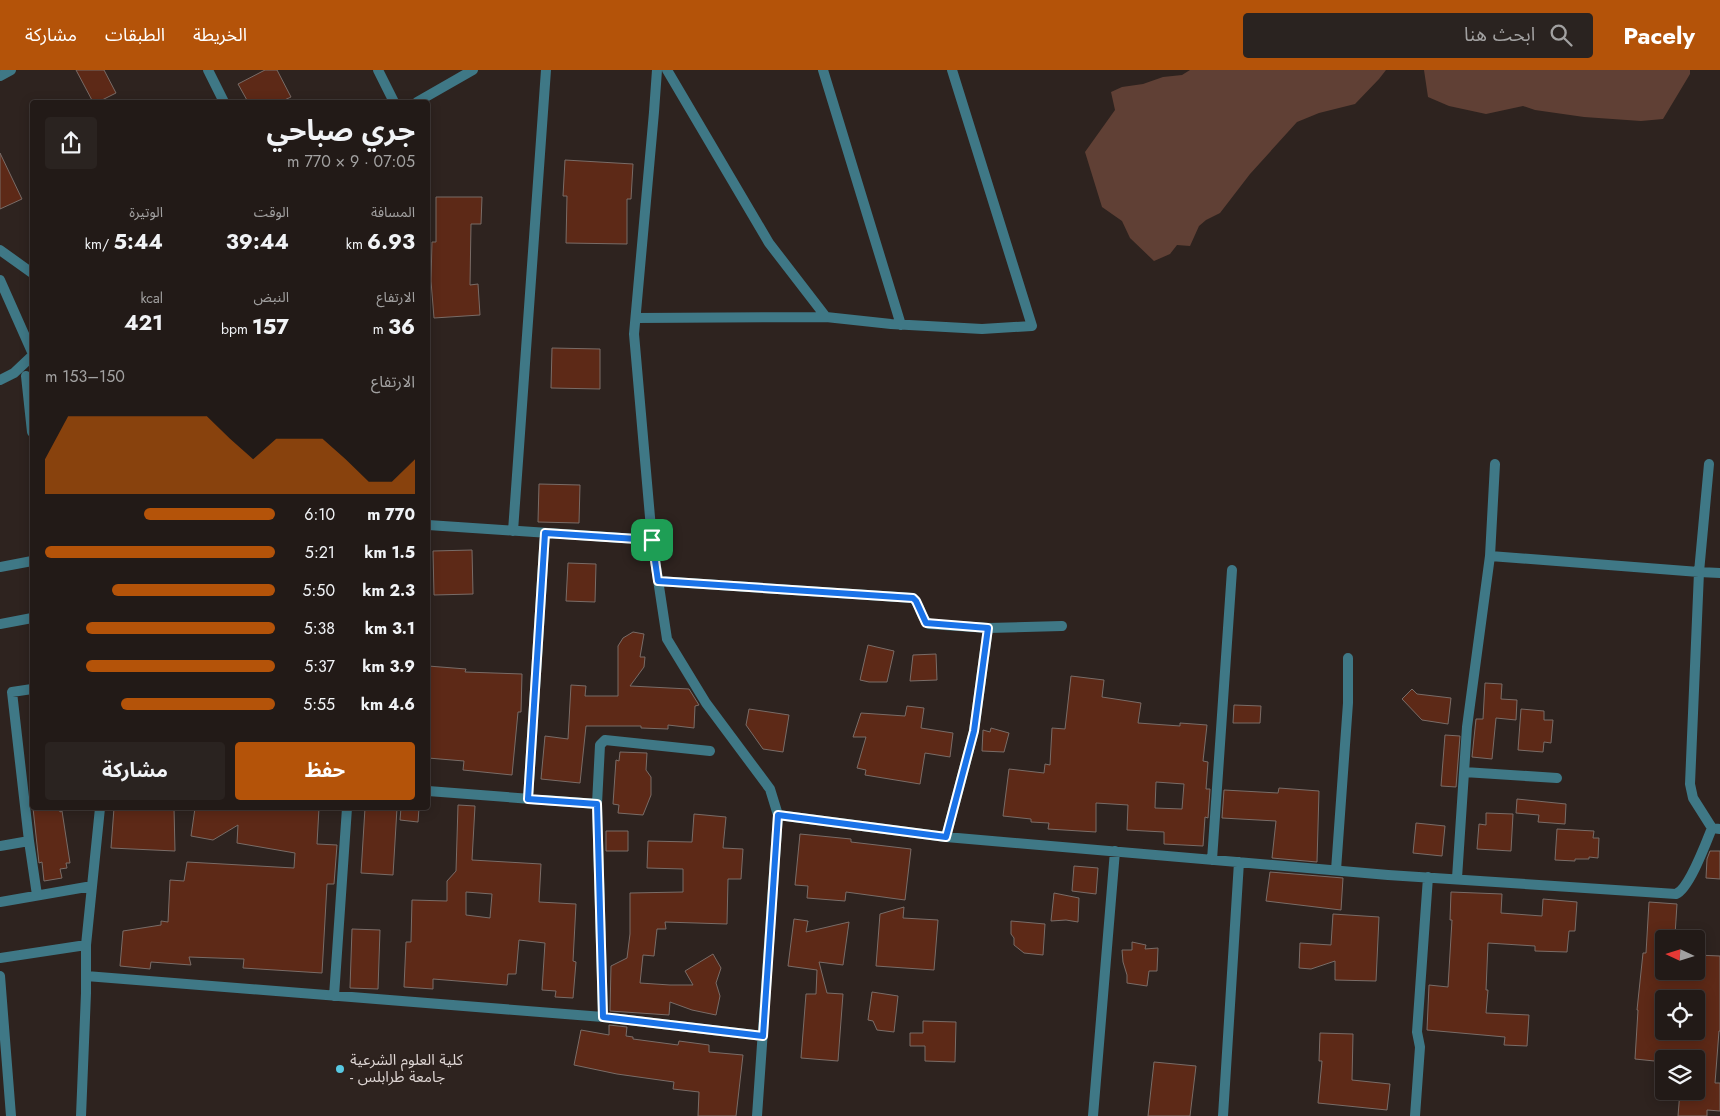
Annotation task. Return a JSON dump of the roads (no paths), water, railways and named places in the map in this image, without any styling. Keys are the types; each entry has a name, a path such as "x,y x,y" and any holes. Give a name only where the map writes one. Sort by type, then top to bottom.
{"street":[{"path":"0,76 11,70"},
{"path":"208,70 223,100"},
{"path":"378,70 393,100"},
{"path":"420,100 473,70"},
{"path":"513,531 546,70"},
{"path":"657,70 634,334 652,540 667,639 706,703 770,789 778,815 758,1116"},
{"path":"823,70 901,325"},
{"path":"636,318 826,317 901,325 982,329 1032,326 952,70"},
{"path":"671,72 769,243 826,317"},
{"path":"0,250 30,272"},
{"path":"0,280 30,348"},
{"path":"0,380 14,373 30,358"},
{"path":"14,373 29,376 30,395"},
{"path":"1457,878 1471,689 1490,556 1495,464"},
{"path":"778,815 946,837 1336,870 1676,894 1680,892 1686,883 1716,829 1693,798 1690,784 1699,572 1709,464"},
{"path":"430,526 652,540"},
{"path":"528,799 545,533"},
{"path":"1490,556 1720,573"},
{"path":"0,567 30,561"},
{"path":"1212,860 1232,570"},
{"path":"658,581 913,598 926,623 988,628 1062,626"},
{"path":"0,624 30,618"},
{"path":"946,837 974,731 988,628"},
{"path":"1336,870 1348,703 1348,658"},
{"path":"0,692 30,689"},
{"path":"12,692 37,895"},
{"path":"603,1017 597,804 600,745 605,740 710,751"},
{"path":"1464,772 1557,778"},
{"path":"430,791 597,804"},
{"path":"80,1116 86,945 100,810"},
{"path":"334,996 347,810"},
{"path":"0,846 29,841"},
{"path":"1093,1116 1115,851"},
{"path":"1223,1116 1240,862"},
{"path":"1415,1116 1420,1047 1417,1032 1428,877"},
{"path":"0,902 92,886"},
{"path":"0,958 86,945"},
{"path":"0,976 11,1116"},
{"path":"86,976 603,1017 763,1036"}],"place":[{"name":"كلية العلوم الشرعية - جامعة طرابلس","path":"340,1069"}]}
